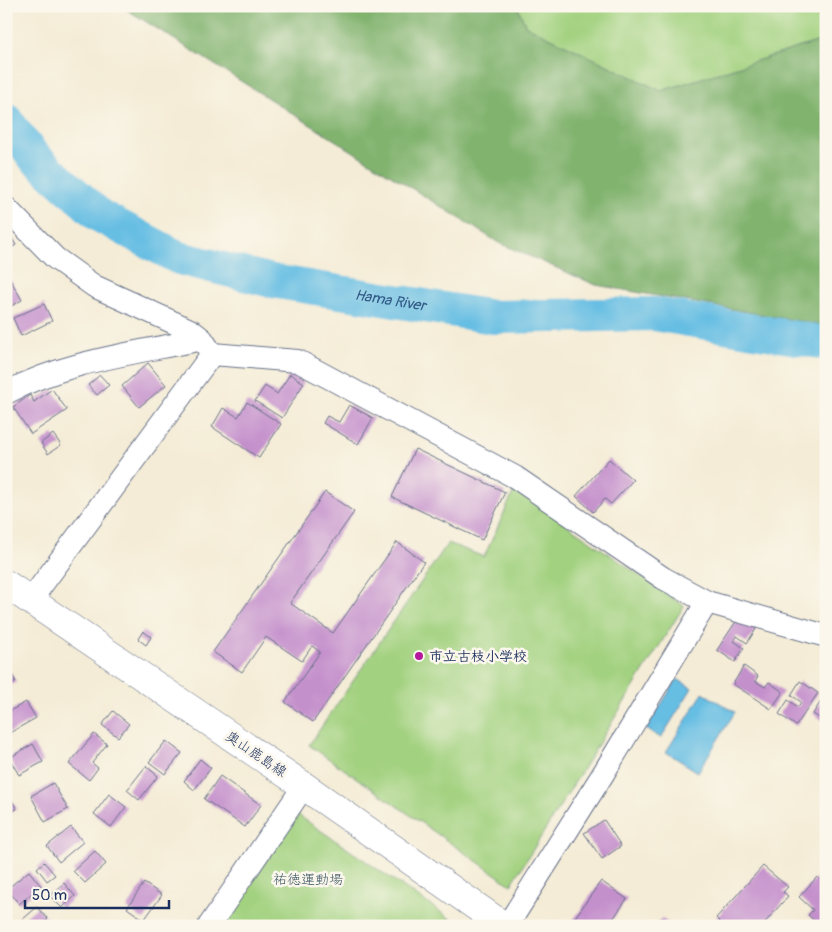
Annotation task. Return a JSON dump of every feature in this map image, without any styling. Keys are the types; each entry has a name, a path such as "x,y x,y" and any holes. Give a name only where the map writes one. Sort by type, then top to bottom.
{"main road":[{"name":"奥山鹿島線","path":"6,584 304,786 506,926"}],"street":[{"path":"6,208 55,258 94,286 192,331 207,346"},
{"path":"30,600 207,346"},
{"path":"6,393 42,376 93,362 207,346 298,361 515,477 663,578 707,602 826,636"},
{"path":"506,926 603,774 707,602"},
{"path":"208,926 304,786"}],"green space":[{"path":"121,6 517,6 526,26 661,91 826,39 826,326 596,285 499,243"},
{"path":"517,6 826,6 826,39 661,91 526,26"},
{"path":"515,489 684,606 511,885 309,745 448,543 484,557"},
{"name":"祐徳運動場","path":"295,813 461,926 220,926"}],"water":[{"path":"677,679 692,688 661,738 646,729"},
{"path":"703,693 735,712 698,772 666,752"}],"building":[{"path":"11,237 16,245 8,250 11,254 6,257 6,239"},
{"path":"6,272 22,300 6,309"},
{"path":"44,304 52,321 21,336 13,318"},
{"path":"148,363 166,385 139,407 122,386"},
{"path":"290,374 304,383 282,418 255,401 265,386 277,394"},
{"path":"100,375 109,385 97,395 88,385"},
{"path":"52,389 67,410 31,434 13,407 30,395 34,402"},
{"path":"247,402 281,424 259,458 212,427 223,408 238,417"},
{"path":"349,405 373,418 358,444 323,423 327,416 339,422"},
{"path":"53,434 61,445 48,454 41,443"},
{"path":"415,449 505,492 482,540 392,497"},
{"path":"609,459 633,480 611,504 605,499 593,512 576,496"},
{"path":"325,492 354,512 290,603 333,633 397,542 424,562 313,722 285,702 320,652 312,646 302,661 266,637 242,672 213,652"},
{"path":"739,617 756,629 747,643 737,636 734,641 744,648 735,662 717,650"},
{"path":"143,631 151,637 146,645 138,639"},
{"path":"6,664 16,682 6,687"},
{"path":"744,666 758,676 755,681 765,687 769,682 783,692 771,709 733,684"},
{"path":"800,681 818,693 796,726 779,714 788,700 798,707 801,702 791,695"},
{"path":"826,693 826,722 813,714"},
{"path":"26,702 36,718 6,735 6,713"},
{"path":"113,711 129,724 118,737 102,725"},
{"path":"94,734 107,744 92,763 98,768 89,780 69,764"},
{"path":"166,741 182,753 165,774 149,762"},
{"path":"33,744 43,762 19,775 9,758"},
{"path":"200,759 211,768 194,790 184,781"},
{"path":"146,766 158,776 139,800 127,790"},
{"path":"220,776 261,805 245,827 204,799"},
{"path":"53,783 68,809 45,822 31,796"},
{"path":"6,791 17,809 6,814"},
{"path":"109,794 126,807 111,827 94,814"},
{"path":"604,820 621,846 602,859 584,833"},
{"path":"71,827 83,842 59,862 47,846"},
{"path":"95,851 106,864 85,883 73,871"},
{"path":"44,862 55,875 47,881 37,868"},
{"path":"763,866 788,887 783,892 788,896 762,926 724,926 716,918"},
{"path":"29,871 41,886 19,904 7,889"},
{"path":"817,877 826,884 826,926 820,926 808,915 813,910 799,897"},
{"path":"601,881 627,899 608,926 569,926"},
{"path":"64,883 75,896 62,908 50,896"},
{"path":"144,883 162,895 144,920 127,908"},
{"path":"37,907 48,919 41,926 27,926 22,920"},
{"path":"662,918 671,926 654,926"}],"waterway":[{"name":"Hama River","path":"6,120 34,157 100,216 179,258 272,281 493,317 654,314 826,343"}],"place":[{"name":"市立古枝小学校","path":"419,656"}]}
